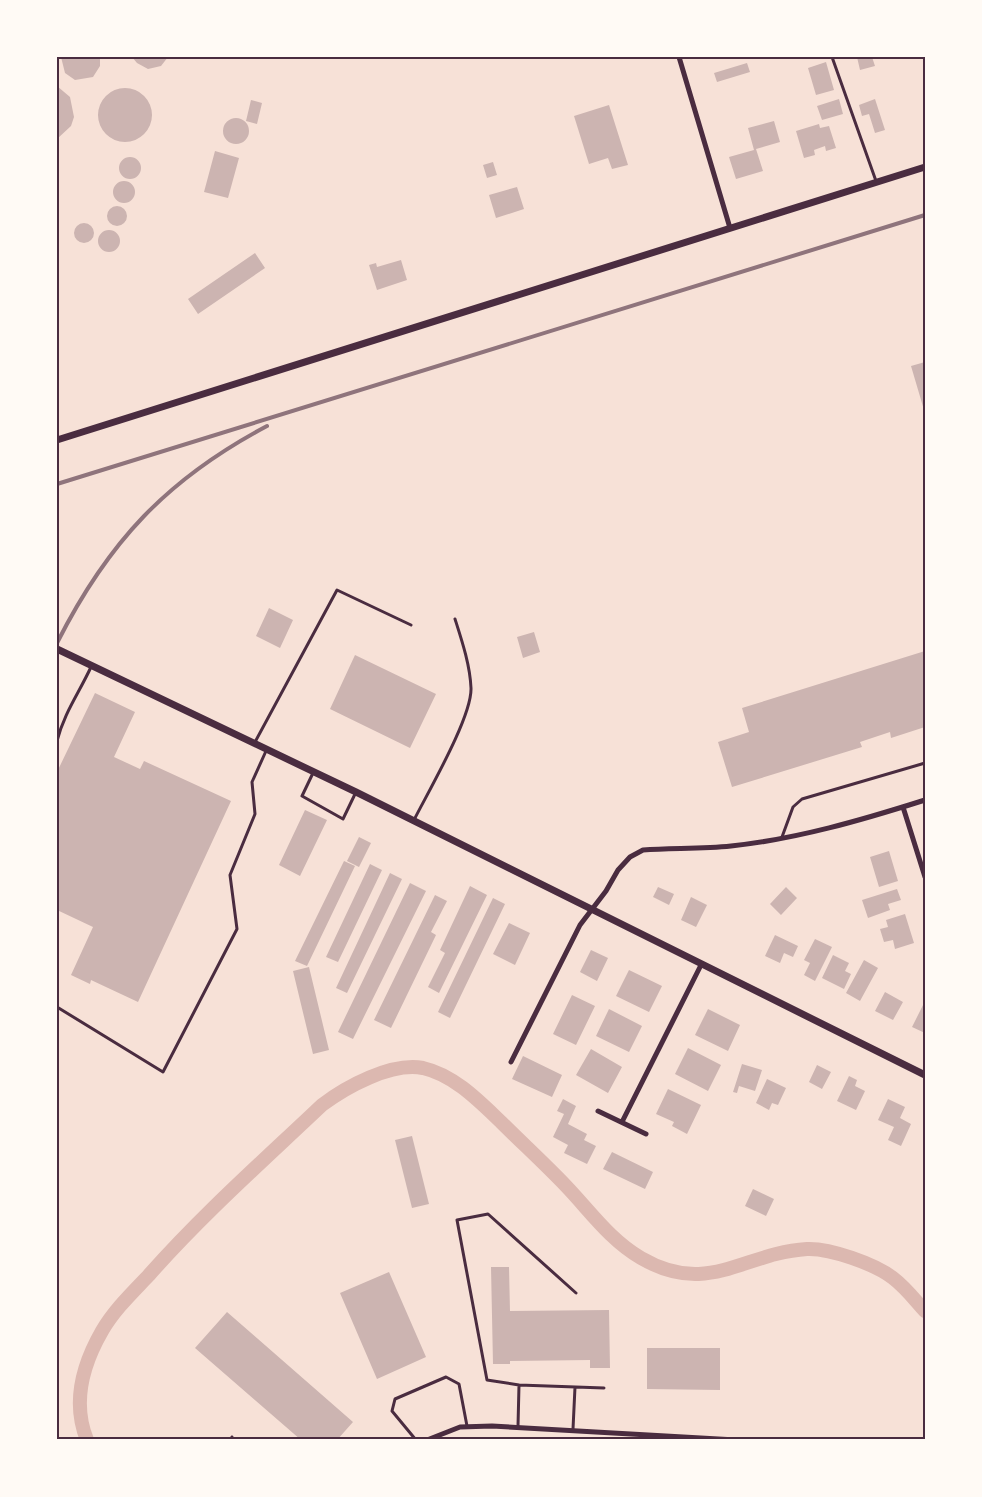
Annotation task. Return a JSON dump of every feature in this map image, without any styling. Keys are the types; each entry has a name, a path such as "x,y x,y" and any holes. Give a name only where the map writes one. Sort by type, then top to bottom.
{"street":[{"path":"679,57 730,228"},
{"path":"57,440 925,167"},
{"path":"57,649 356,792 925,1075"},
{"path":"511,1062 580,925 630,856 643,850 731,846 782,838 841,826 925,800"},
{"path":"903,807 925,877"},
{"path":"622,1122 700,965"},
{"path":"598,1111 646,1134"},
{"path":"427,1440 467,1426 518,1426 736,1440"}],"lane":[{"path":"832,57 877,182"},
{"path":"254,744 337,590 411,625"},
{"path":"413,822 463,717 471,690 465,653 455,619"},
{"path":"57,741 71,702 81,689 92,665"},
{"path":"57,1007 163,1072 237,929 230,875 255,814 252,782 267,750"},
{"path":"782,838 793,807 802,799 925,763"},
{"path":"313,772 302,796 344,819 356,792"},
{"path":"576,1293 488,1214 457,1220 487,1380 519,1385 604,1388"},
{"path":"416,1440 392,1411 394,1399 446,1377 459,1384 467,1426"},
{"path":"518,1426 519,1385"},
{"path":"573,1429 575,1387"}],"building":[{"path":"61,57 100,57 100,66 93,77 75,80 65,73"},
{"path":"132,57 168,57 161,66 148,69"},
{"path":"857,57 872,57 875,66 860,70"},
{"path":"826,62 834,90 816,95 808,68"},
{"path":"747,63 750,72 717,82 714,73"},
{"path":"57,86 70,97 74,117 71,126 57,139"},
{"path":"120,88 130,88 140,92 148,100 152,115 148,130 140,138 130,142 120,142 110,138 102,130 98,120 98,110 102,100 110,92"},
{"path":"839,99 843,114 822,120 817,106"},
{"path":"875,99 885,130 875,133 869,114 862,116 859,105"},
{"path":"251,100 262,103 257,124 246,121"},
{"path":"609,105 628,165 612,169 608,158 589,164 574,116"},
{"path":"236,118 245,122 249,131 245,140 236,144 227,140 223,131 227,122"},
{"path":"774,121 780,142 756,149 763,171 736,179 729,157 754,150 748,128"},
{"path":"819,124 820,128 829,126 836,148 826,151 825,146 814,150 815,155 804,158 796,131"},
{"path":"215,151 239,158 228,198 204,192"},
{"path":"130,157 138,160 141,168 138,176 130,179 122,176 119,168 122,160"},
{"path":"493,162 497,175 487,178 483,165"},
{"path":"124,181 132,184 135,192 132,200 124,203 116,200 113,192 116,184"},
{"path":"517,187 524,209 496,218 489,195"},
{"path":"113,206 121,206 127,212 127,220 121,226 113,226 107,220 107,212"},
{"path":"84,223 91,226 94,233 91,240 84,243 77,240 74,233 77,226"},
{"path":"109,230 117,233 120,241 117,249 109,252 101,249 98,241 101,233"},
{"path":"255,253 265,268 198,314 188,299"},
{"path":"401,260 407,280 377,290 369,265 376,263 377,267"},
{"path":"925,362 925,409 924,410 911,366"},
{"path":"269,608 293,620 280,648 256,636"},
{"path":"534,632 540,652 523,658 517,637"},
{"path":"925,651 925,727 891,738 890,732 860,742 862,747 732,787 718,742 749,732 742,708"},
{"path":"355,655 436,694 410,748 330,709"},
{"path":"95,693 135,712 114,757 140,769 144,761 231,801 138,1002 91,980 90,984 71,975 93,927 57,910 57,772"},
{"path":"305,810 327,820 300,876 279,865"},
{"path":"359,837 371,843 359,867 347,861"},
{"path":"889,851 898,881 879,887 870,857"},
{"path":"344,861 355,866 307,966 295,961"},
{"path":"370,864 382,870 338,962 326,957"},
{"path":"390,873 402,879 347,993 336,988"},
{"path":"410,883 426,891 353,1039 338,1032"},
{"path":"470,886 487,895 439,993 428,987 445,953 440,950"},
{"path":"658,887 674,894 669,905 653,897"},
{"path":"786,887 797,898 781,915 770,904"},
{"path":"897,889 901,900 888,904 890,910 868,918 862,900"},
{"path":"435,895 447,901 431,932 436,935 391,1028 374,1020"},
{"path":"691,897 707,905 696,927 681,920"},
{"path":"493,898 505,904 450,1018 438,1012"},
{"path":"905,914 914,943 895,949 893,940 884,942 880,929 888,927 886,920"},
{"path":"509,923 530,933 515,965 493,954"},
{"path":"775,935 798,946 793,957 784,953 780,963 765,956"},
{"path":"815,939 832,947 815,981 804,975 810,963 804,960"},
{"path":"591,950 608,958 597,981 580,972"},
{"path":"833,955 849,963 845,971 851,974 844,989 822,978"},
{"path":"864,960 878,968 860,1001 846,993"},
{"path":"309,967 329,1050 313,1054 293,971"},
{"path":"629,970 662,986 649,1012 616,996"},
{"path":"885,992 903,1002 893,1020 875,1011"},
{"path":"572,995 595,1006 576,1045 553,1034"},
{"path":"923,1005 925,1006 925,1033 912,1027"},
{"path":"609,1009 642,1026 629,1052 596,1036"},
{"path":"708,1009 740,1025 728,1051 695,1035"},
{"path":"688,1048 721,1065 708,1091 675,1074"},
{"path":"591,1049 622,1067 608,1093 576,1075"},
{"path":"523,1056 562,1075 552,1097 512,1079"},
{"path":"742,1064 762,1070 755,1091 739,1086 737,1093 733,1092"},
{"path":"817,1065 831,1072 822,1089 809,1082"},
{"path":"849,1076 857,1080 855,1086 865,1091 856,1110 837,1101"},
{"path":"767,1079 786,1088 778,1105 772,1103 769,1110 756,1103"},
{"path":"668,1089 701,1105 687,1134 672,1126 674,1122 656,1114"},
{"path":"563,1099 576,1106 568,1124 587,1134 584,1140 596,1146 587,1164 564,1153 568,1145 553,1137 564,1114 557,1111"},
{"path":"888,1099 905,1107 900,1118 911,1124 901,1146 888,1140 894,1127 878,1120"},
{"path":"412,1136 429,1204 412,1208 395,1140"},
{"path":"612,1152 653,1172 645,1189 603,1169"},
{"path":"753,1189 774,1199 766,1216 745,1206"},
{"path":"491,1267 509,1267 510,1311 609,1310 610,1368 590,1368 590,1360 510,1361 510,1364 493,1364"},
{"path":"389,1272 426,1357 377,1379 340,1293"},
{"path":"227,1312 353,1422 337,1440 301,1440 195,1348"},
{"path":"647,1348 720,1348 720,1390 647,1389"}],"waterway":[{"path":"87,1440 80,1412 85,1370 102,1331 118,1309 212,1209 322,1105 356,1084 383,1072 397,1069 423,1068 434,1071 456,1083 484,1106 550,1170 620,1243 641,1258 665,1269 686,1274 725,1270 784,1252 807,1249 828,1251 852,1258 885,1273 902,1285 925,1311"}],"railway":[{"path":"57,484 925,215"},
{"path":"57,643 97,574 144,516 199,468 231,446 267,426"}]}
